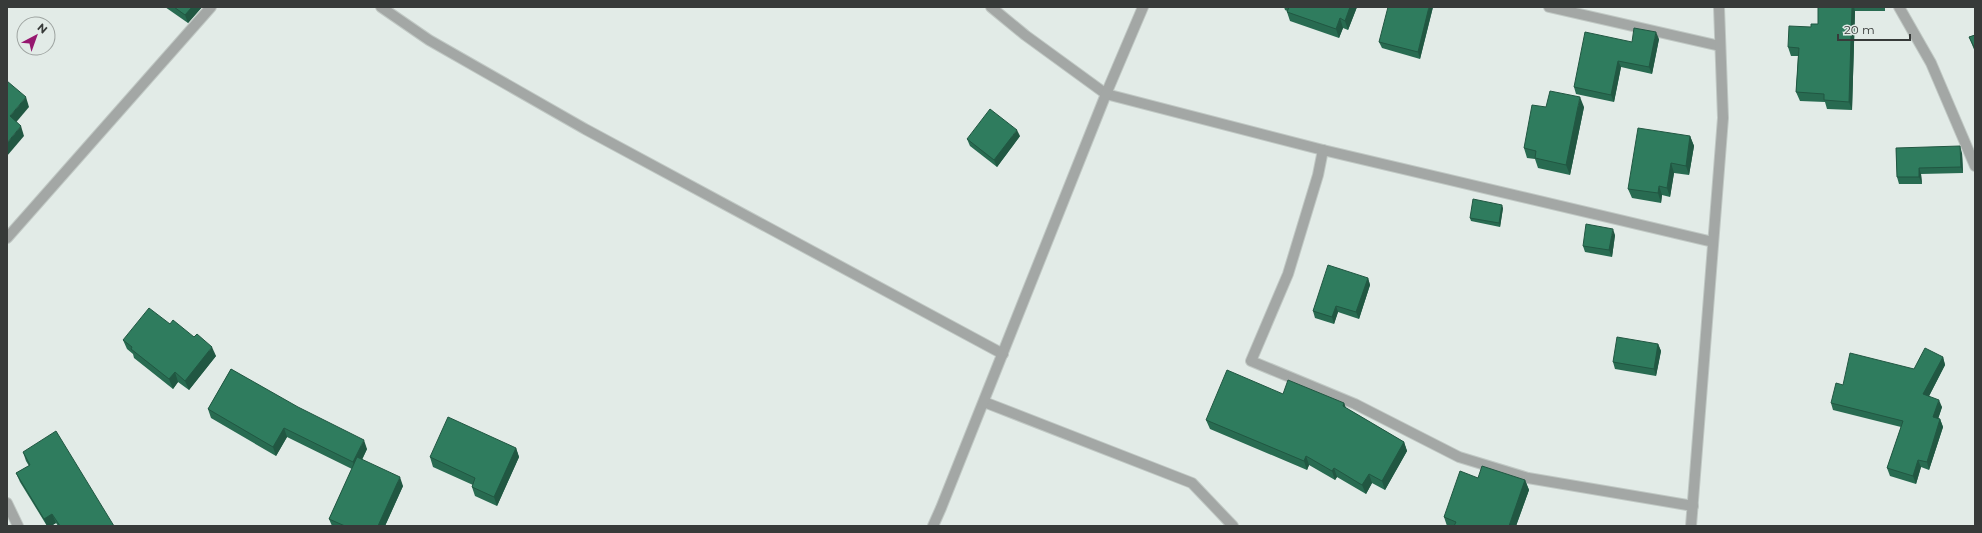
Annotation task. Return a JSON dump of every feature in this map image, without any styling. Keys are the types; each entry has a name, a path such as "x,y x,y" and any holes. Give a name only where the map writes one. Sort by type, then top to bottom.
{"street":[{"path":"7,238 211,7"},
{"path":"381,7 429,40 585,129 1003,354"},
{"path":"990,7 1025,35 1106,94 1323,150 1713,242"},
{"path":"933,526 984,402 1106,94 1143,7"},
{"path":"1549,7 1720,46"},
{"path":"1691,526 1723,118 1719,7"},
{"path":"1899,7 1931,63 1975,166"},
{"path":"1323,150 1318,175 1288,274 1251,361 1355,404 1459,457 1528,478 1693,506"},
{"path":"984,402 1192,483 1233,526"},
{"path":"7,503 18,526"}],"building":[{"path":"174,7 192,7 185,15"},
{"path":"1289,7 1350,7 1345,21 1340,18 1336,29 1287,12"},
{"path":"1388,7 1429,7 1418,52 1379,42"},
{"path":"1818,7 1852,7 1849,102 1824,100 1824,94 1796,92 1799,48 1788,47 1789,26 1811,27 1811,24 1818,24"},
{"path":"1634,28 1656,32 1649,67 1618,61 1611,95 1574,87 1585,32 1632,42"},
{"path":"1975,35 1975,49 1969,37"},
{"path":"7,81 26,97 10,116 21,126 7,143"},
{"path":"1550,91 1580,97 1566,165 1535,158 1536,151 1524,148 1532,105 1546,107"},
{"path":"990,109 1017,130 994,160 967,139"},
{"path":"1638,128 1690,136 1686,166 1671,163 1667,188 1659,186 1658,193 1628,189"},
{"path":"1960,146 1961,167 1919,168 1919,177 1897,177 1896,148"},
{"path":"1473,199 1502,205 1499,223 1470,218"},
{"path":"1586,224 1613,229 1609,250 1583,246"},
{"path":"1328,265 1368,278 1356,312 1336,306 1332,317 1313,311"},
{"path":"149,308 170,324 173,320 194,337 197,334 212,347 185,381 175,372 169,379 131,349 132,347 123,340"},
{"path":"1617,337 1658,344 1654,369 1613,362"},
{"path":"1925,348 1943,357 1923,394 1939,400 1933,417 1940,419 1927,462 1918,460 1913,476 1887,468 1903,421 1831,403 1836,383 1843,385 1850,353 1914,369"},
{"path":"231,369 298,407 364,440 353,462 284,428 273,447 208,409"},
{"path":"1227,370 1283,394 1288,380 1344,403 1343,406 1404,442 1382,481 1369,474 1362,485 1334,468 1332,471 1306,456 1304,461 1206,420"},
{"path":"448,417 516,448 494,497 472,487 475,478 430,457"},
{"path":"56,431 114,526 60,526 52,514 44,519 16,473 30,465 23,452"},
{"path":"357,457 400,477 378,526 345,526 329,519"},
{"path":"1482,466 1525,480 1509,526 1454,526 1456,522 1444,517 1460,471 1478,478"}]}
